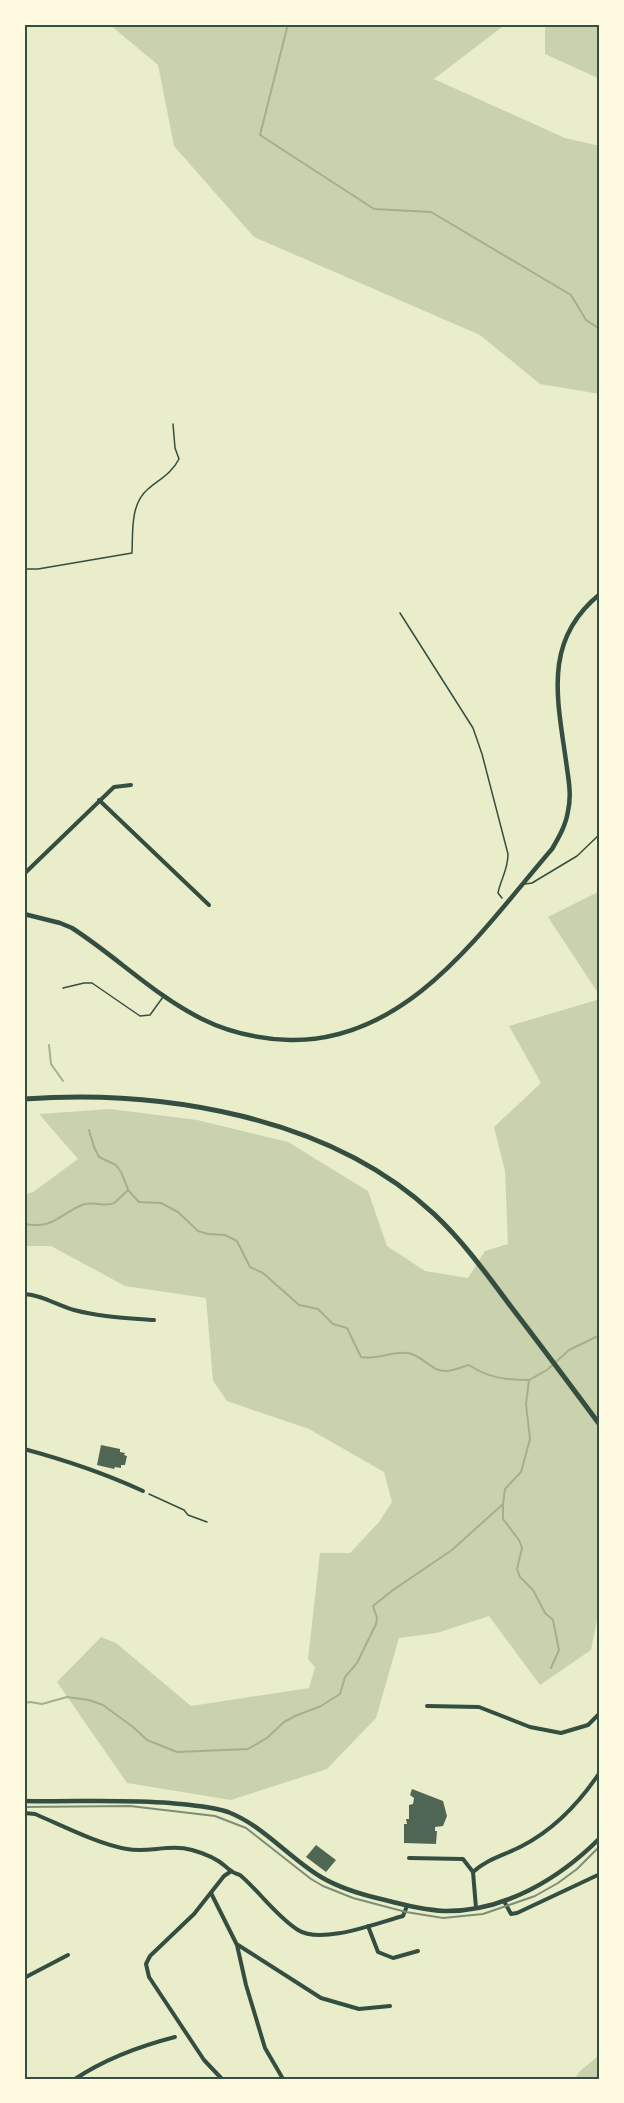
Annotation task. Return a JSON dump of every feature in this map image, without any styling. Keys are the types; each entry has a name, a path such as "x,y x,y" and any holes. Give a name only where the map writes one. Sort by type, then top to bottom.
{"main road":[{"path":"24,1099 73,1096 133,1099 194,1107 251,1120 303,1136 351,1157 395,1183 434,1215 480,1266 600,1425"}],"street":[{"path":"24,914 72,928 163,996 204,1020 229,1030 255,1037 306,1040 344,1033 375,1022 398,1009 423,990 463,952 552,849 569,810 569,785 557,685 562,647 570,628 600,594"},
{"path":"24,874 114,787 131,785"},
{"path":"99,800 209,905"},
{"path":"24,1293 38,1295 70,1309 101,1316 154,1320"},
{"path":"24,1449 113,1477 143,1491"},
{"path":"427,1706 479,1707 530,1727 561,1734 588,1725 600,1713"},
{"path":"473,1872 482,1863 536,1838 571,1810 600,1772"},
{"path":"24,1801 129,1800 222,1810 248,1822 310,1870 330,1882 355,1892 407,1906 442,1911 476,1908 504,1901 567,1868 600,1838"},
{"path":"24,1813 35,1814 115,1847 129,1850 167,1847 210,1856 226,1866 230,1872 240,1875 300,1931 322,1936 368,1926 403,1916 407,1906"},
{"path":"409,1858 463,1859 473,1872 476,1908"},
{"path":"222,2079 204,2060 149,1977 146,1964 150,1956 194,1914 224,1876 230,1872"},
{"path":"504,1901 511,1914 517,1913 600,1874"},
{"path":"211,1893 237,1945 246,1985 265,2048 283,2079"},
{"path":"368,1926 378,1953 393,1958 418,1951"},
{"path":"237,1945 321,1998 359,2009 390,2006"},
{"path":"24,1978 68,1954"},
{"path":"75,2079 144,2045 175,2037"}],"lane":[{"path":"521,884 532,883 556,870 577,856 600,834"},
{"path":"63,988 92,983 140,1016 150,1015 163,996"}],"path":[{"path":"24,569 38,569 132,553 134,512 145,491 174,469 179,459 175,448 174,424"},
{"path":"400,613 472,728 482,754 508,854 508,867 498,893 505,903"},
{"path":"143,1491 184,1510 188,1515 207,1522"}],"green space":[{"path":"109,24 506,24 434,79 565,138 600,146 600,394 540,384 480,335 254,237 174,146 158,65"},
{"path":"545,24 600,24 600,79 545,54"},
{"path":"600,891 600,996 548,917"},
{"path":"600,999 600,1605 591,1650 540,1685 489,1616 437,1633 399,1638 376,1718 327,1769 231,1800 127,1783 57,1682 101,1637 116,1643 191,1706 309,1688 315,1667 308,1659 320,1553 350,1553 379,1522 392,1502 384,1472 309,1429 227,1401 213,1381 206,1298 125,1286 51,1246 24,1246 24,1195 33,1192 78,1159 39,1114 110,1109 197,1120 288,1142 368,1191 387,1246 425,1271 468,1278 485,1251 508,1244 505,1171 494,1127 541,1083 509,1026"},
{"path":"600,2056 600,2079 575,2079 579,2072"}],"building":[{"path":"101,1445 120,1449 120,1452 125,1453 124,1455 127,1456 125,1465 114,1469 97,1465"},
{"path":"412,1789 443,1801 447,1816 443,1826 435,1827 436,1844 404,1843 404,1824 407,1824 406,1819 409,1819 409,1805 413,1804 414,1798 410,1795"},
{"path":"316,1845 336,1860 326,1872 306,1857"}],"waterway":[{"path":"288,24 260,135 374,209 431,212 571,295 586,320 600,329"},
{"path":"49,1045 51,1064 63,1081"},
{"path":"89,1130 99,1157 116,1165 128,1189"},
{"path":"24,1224 49,1223 90,1203 107,1205 114,1203 128,1190 139,1202 161,1203 178,1212 198,1231 225,1235 237,1241 250,1267 263,1273 299,1305 318,1309 333,1324 347,1328 361,1357 408,1353 441,1371 469,1365 483,1373 498,1377 529,1380"},
{"path":"24,1703 42,1704 67,1697 89,1700 103,1705 147,1740 177,1752 248,1749 267,1738 284,1722 321,1706 340,1694 345,1677 357,1663 376,1624 377,1618 373,1606 452,1550 503,1504 505,1489 521,1472 530,1439 526,1404 529,1380 547,1370 569,1350 600,1335"},
{"path":"503,1504 503,1519 519,1540 522,1548 517,1569 520,1577 533,1590 545,1613 553,1620 559,1650 551,1668"}],"railway":[{"path":"24,1807 130,1806 215,1816 246,1828 323,1886 353,1898 406,1912 443,1918 483,1914 535,1896 577,1869 600,1846"}]}
